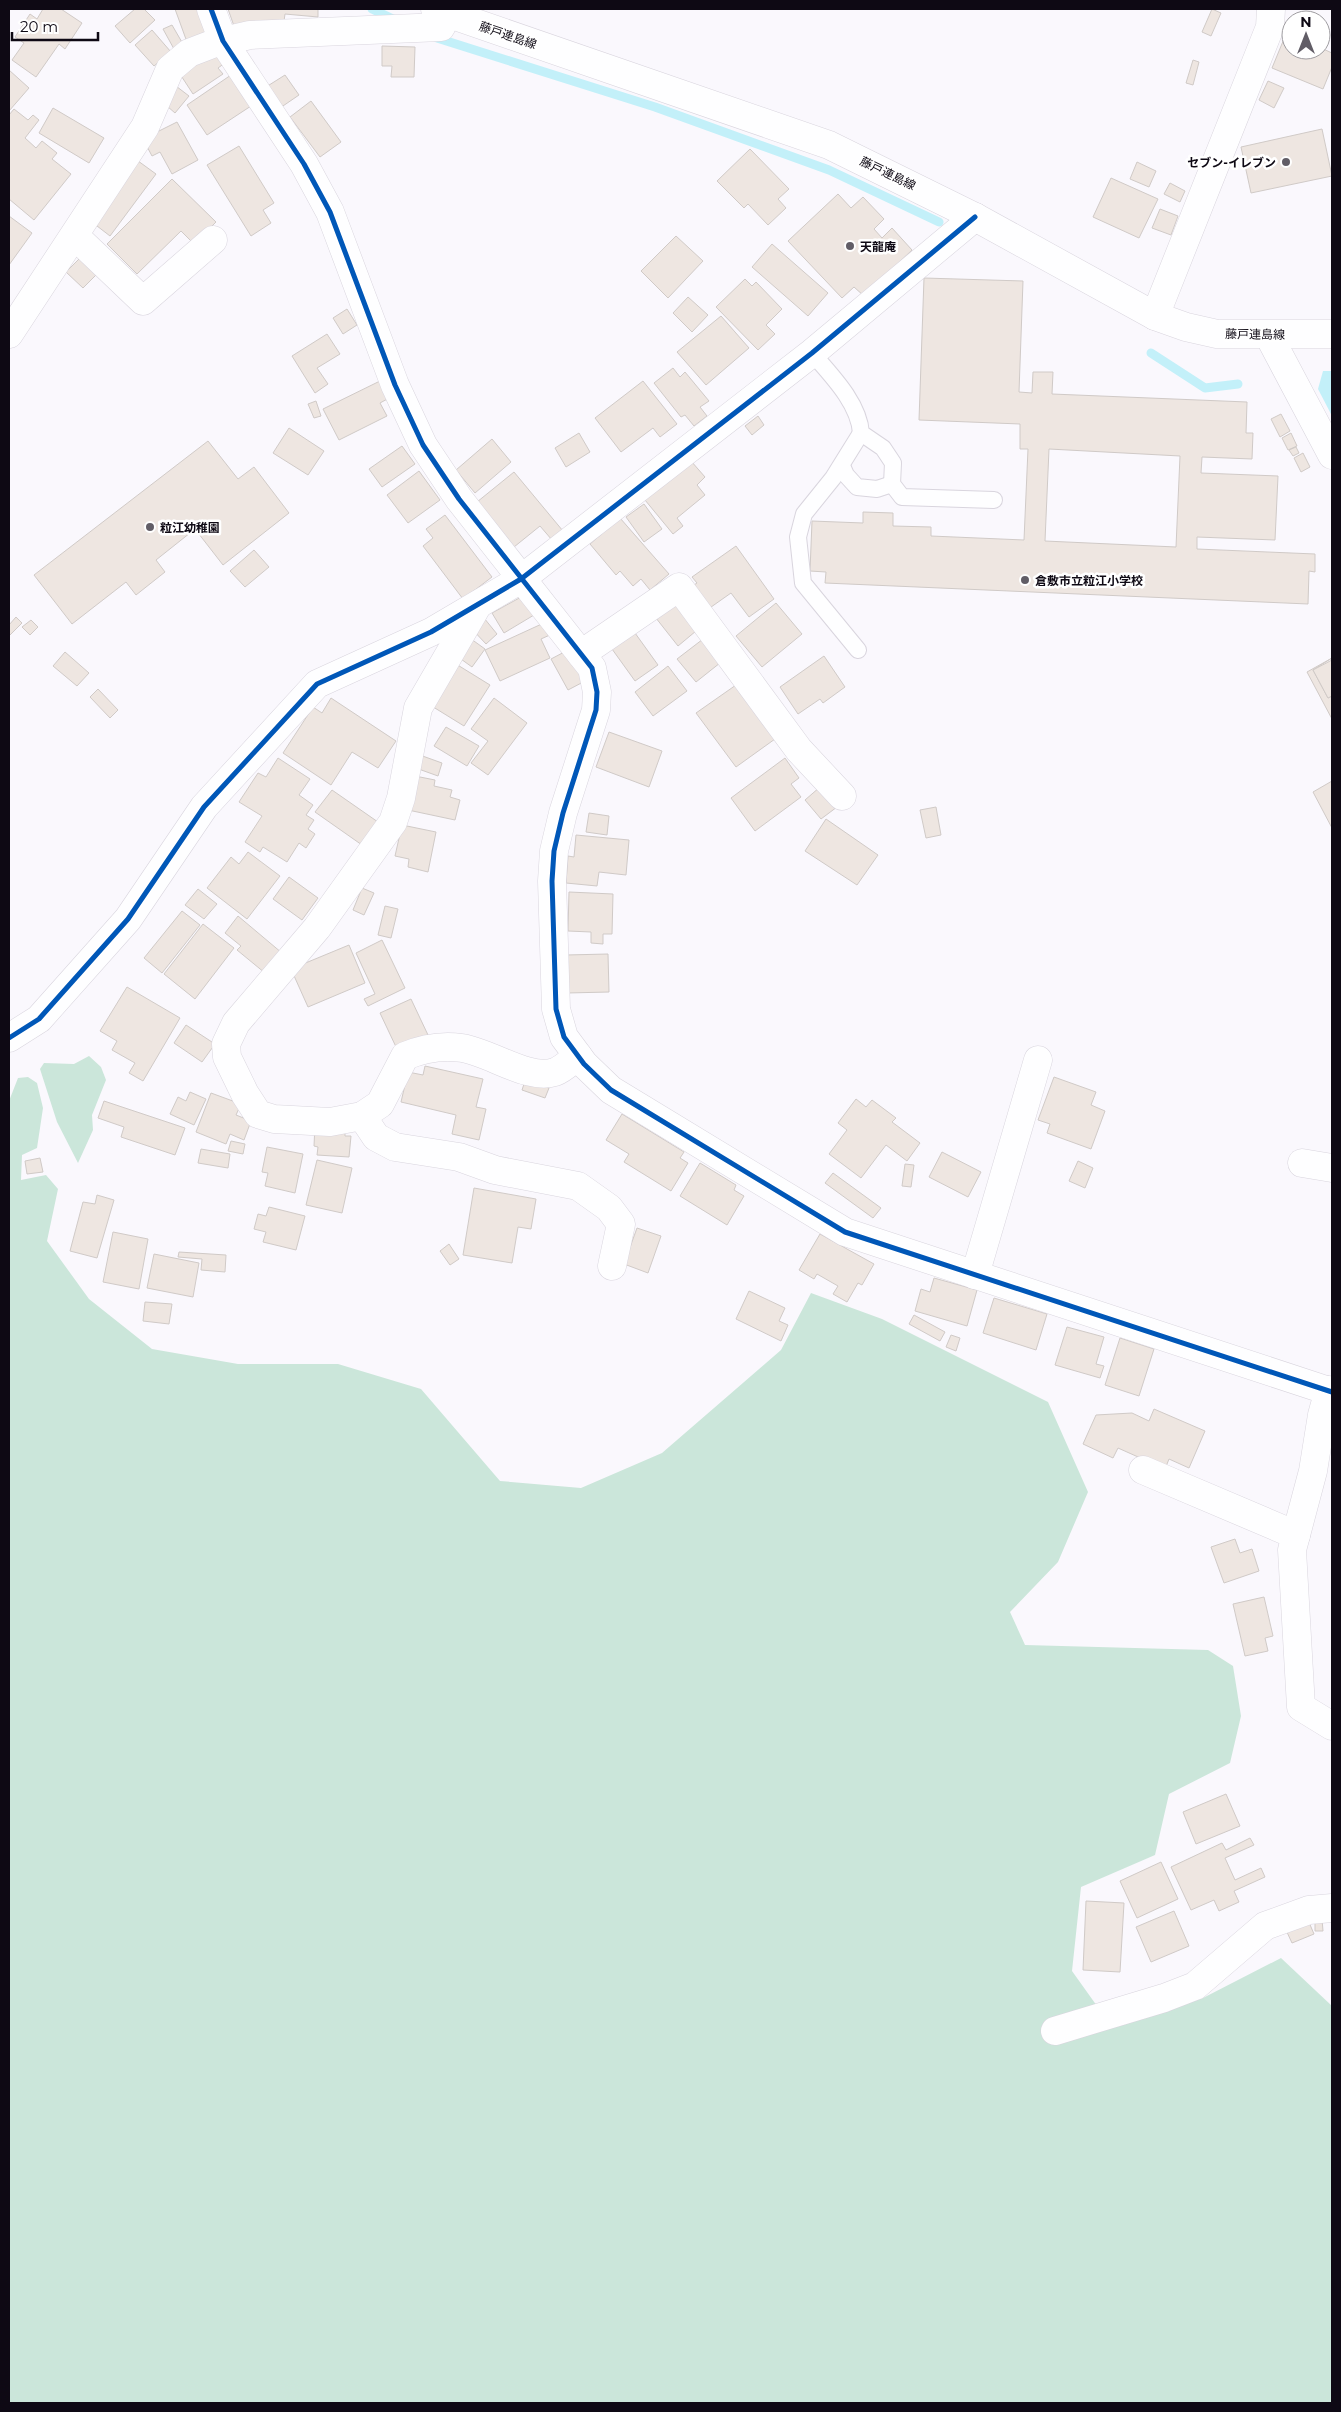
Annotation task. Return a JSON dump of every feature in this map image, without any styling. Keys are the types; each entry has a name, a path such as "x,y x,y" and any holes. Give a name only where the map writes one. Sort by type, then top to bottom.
{"street":[{"path":"211,9 223,41 304,164 330,212 395,385 423,445 459,499 592,668 597,692 596,710 563,813 554,851 552,881 556,1009 564,1037 578,1056 611,1090 845,1232 1331,1391 1322,1415 1313,1471 1292,1550 1301,1707 1332,1726"},
{"path":"1155,316 1270,27 1271,9"},
{"path":"9,334 75,236 144,127 170,69 189,53 223,41 250,35 441,27 441,12"},
{"name":"藤戸連島線","path":"441,12 829,145 975,217 1155,316 1186,327 1217,334 1269,336 1332,334"},
{"path":"9,1038 39,1019 128,919 204,807 317,684 431,632 521,579 812,353 975,217"},
{"path":"75,236 142,301 213,240"},
{"path":"1269,336 1332,455"},
{"path":"580,654 679,588 800,750 842,796"},
{"path":"478,604 418,708 400,798 393,822 317,928 236,1023 226,1044 227,1057 235,1075 258,1114 274,1119 330,1122 362,1116 380,1104 405,1056 421,1050 442,1047 464,1048 537,1074 556,1072 578,1056"},
{"path":"975,1275 1038,1060"},
{"path":"362,1116 376,1137 395,1147 459,1157 495,1170 578,1186 609,1208 621,1224 612,1266"},
{"path":"1302,1162 1332,1168"},
{"path":"1143,1470 1296,1535"},
{"path":"1056,2031 1164,1998 1195,1986 1265,1926 1309,1910 1332,1908"}],"lane":[{"path":"812,353 836,381 852,407 860,425 861,433 842,466 804,514 798,538 803,583 858,650"},
{"path":"861,433 883,448 893,463 892,484 902,496 994,500"},
{"path":"842,466 846,475 857,487 878,489 892,484"}],"green space":[{"path":"89,1056 101,1067 106,1080 92,1115 93,1130 78,1163 57,1122 40,1069 44,1063 74,1064"},
{"path":"28,1077 37,1083 43,1108 37,1148 22,1155 21,1180 46,1175 58,1189 47,1241 89,1299 152,1349 238,1364 338,1364 421,1389 500,1481 581,1488 662,1453 781,1350 811,1293 882,1319 1048,1402 1088,1492 1058,1562 1010,1612 1025,1645 1208,1650 1233,1666 1241,1716 1230,1763 1169,1794 1155,1855 1081,1887 1072,1971 1112,2027 1203,1998 1281,1958 1332,2006 1332,2403 9,2403 9,1101 18,1078"}],"water":[{"path":"1323,371 1332,371 1332,416 1318,389"}],"building":[{"path":"43,9 61,9 82,23 65,49 59,44 36,77 12,60 24,43 15,37 30,14 37,19"},
{"path":"135,9 144,9 155,20 130,43 115,26"},
{"path":"175,9 200,9 209,34 187,42"},
{"path":"228,9 318,9 318,17 285,14 284,21 234,26"},
{"path":"1212,9 1221,13 1211,36 1202,32"},
{"path":"172,25 183,44 174,49 163,29"},
{"path":"152,30 171,52 154,66 135,45"},
{"path":"219,44 229,60 218,68 223,74 193,94 178,71"},
{"path":"382,46 415,47 414,77 391,77 392,66 382,66"},
{"path":"1281,46 1281,60 1331,60 1332,53 1332,67 1323,89 1272,68"},
{"path":"1193,60 1199,62 1193,85 1186,83"},
{"path":"9,70 29,88 9,111"},
{"path":"231,75 251,106 207,135 187,105"},
{"path":"285,75 299,95 280,108 266,87"},
{"path":"1268,81 1284,88 1274,108 1259,100"},
{"path":"172,83 189,96 175,113 159,99"},
{"path":"311,101 341,142 320,157 290,117"},
{"path":"53,108 104,138 89,163 39,133"},
{"path":"14,109 28,120 33,115 39,120 25,138 36,148 42,141 57,153 52,159 71,174 34,220 9,199 9,115"},
{"path":"177,122 198,160 172,174 160,152 152,156 143,139"},
{"name":"セブン-イレブン","path":"1322,129 1332,176 1251,193 1241,147"},
{"path":"239,146 274,203 263,210 271,223 251,236 207,165"},
{"path":"750,149 789,189 778,199 786,208 768,225 748,204 744,208 717,181"},
{"path":"134,158 156,174 110,236 88,219"},
{"path":"1137,162 1156,171 1149,187 1130,179"},
{"path":"1111,178 1158,199 1139,238 1093,217"},
{"path":"172,179 216,222 194,244 181,231 137,274 107,244"},
{"path":"1170,183 1185,191 1180,202 1164,194"},
{"name":"天龍庵","path":"838,194 851,208 863,197 884,219 874,229 882,238 892,228 912,250 864,296 854,287 842,298 788,241"},
{"path":"1160,209 1178,216 1171,235 1152,228"},
{"path":"9,216 32,233 9,265"},
{"path":"676,236 703,261 668,298 641,271"},
{"path":"772,244 828,293 808,316 752,267"},
{"path":"84,254 101,270 83,288 66,272"},
{"path":"924,278 1023,281 1019,392 1032,393 1033,372 1053,372 1052,394 1247,402 1246,433 1253,433 1252,459 1202,457 1201,473 1278,476 1275,540 1197,537 1197,549 1315,554 1315,572 1309,571 1308,604 825,583 826,572 810,571 812,521 863,523 863,512 893,513 893,526 931,527 931,536 1024,540 1028,449 1020,449 1020,424 919,420","holes":["1049,449 1180,456 1176,547 1045,541"]},
{"path":"745,279 752,286 756,282 782,309 766,325 775,334 758,350 716,307"},
{"path":"688,297 708,315 692,332 673,313"},
{"path":"347,309 357,325 343,334 333,318"},
{"path":"721,316 749,348 706,385 677,352"},
{"path":"327,334 340,354 317,368 328,384 315,393 292,356"},
{"path":"673,368 680,377 685,372 709,401 700,407 707,416 694,426 685,415 681,417 654,383"},
{"path":"382,380 391,397 380,403 387,416 339,440 323,409"},
{"path":"643,381 677,424 660,437 653,428 621,452 595,418"},
{"path":"316,401 321,416 314,418 308,404"},
{"path":"1281,414 1290,431 1280,437 1271,419"},
{"path":"758,416 764,425 752,435 745,426"},
{"path":"289,428 324,451 308,475 273,453"},
{"path":"579,433 590,452 566,467 555,448"},
{"path":"1291,433 1297,446 1288,450 1282,438"},
{"path":"492,439 511,462 475,493 456,470"},
{"path":"208,441 238,479 254,467 289,513 223,565 195,529 156,560 165,572 136,595 126,582 72,624 34,575"},
{"path":"402,446 415,464 382,487 369,469"},
{"path":"1296,447 1299,453 1293,456 1289,450"},
{"path":"1303,453 1310,467 1301,472 1294,458"},
{"path":"691,461 705,477 697,485 705,495 677,518 683,526 673,534 645,500"},
{"path":"419,471 440,500 408,523 387,495"},
{"path":"514,472 563,531 552,540 540,526 514,547 477,502"},
{"path":"644,504 662,529 644,542 626,517"},
{"path":"445,515 492,577 463,599 423,546 433,538 426,529"},
{"path":"620,518 669,574 650,590 641,579 633,586 620,571 616,575 590,544"},
{"path":"736,546 774,599 749,617 731,593 704,612 688,589 697,583 692,577"},
{"path":"254,550 269,567 245,587 230,571"},
{"path":"677,594 702,626 678,646 652,613"},
{"path":"523,596 534,615 504,633 492,613"},
{"path":"776,603 802,634 762,667 736,636"},
{"path":"16,617 22,623 9,636 9,625"},
{"path":"484,618 497,634 486,644 471,628"},
{"path":"31,620 38,627 30,635 22,627"},
{"path":"546,622 552,634 541,639 550,658 500,681 485,650"},
{"path":"635,633 658,665 635,681 612,649"},
{"path":"467,636 485,649 472,667 454,654"},
{"path":"707,636 725,659 696,682 677,659"},
{"path":"570,649 587,680 568,690 551,659"},
{"path":"65,652 89,673 77,686 53,666"},
{"path":"824,656 845,687 823,703 820,699 798,714 780,687"},
{"path":"1332,658 1313,670 1328,698 1332,696 1332,719 1307,672"},
{"path":"1332,660 1332,696 1328,698 1313,670"},
{"path":"456,664 490,685 464,726 430,705"},
{"path":"668,666 687,691 653,716 635,692"},
{"path":"736,685 775,739 736,767 696,713"},
{"path":"98,689 118,710 110,718 90,697"},
{"path":"331,698 396,741 378,768 352,752 331,785 283,753 313,707 322,713"},
{"path":"494,698 527,723 488,775 471,763 488,741 471,729"},
{"path":"446,727 479,746 467,766 434,746"},
{"path":"609,732 662,751 649,787 596,767"},
{"path":"417,754 442,763 438,776 413,767"},
{"path":"278,758 310,779 299,795 313,805 306,815 314,820 308,829 315,834 306,848 299,843 287,862 263,847 260,852 245,842 262,816 239,802 258,773 266,777"},
{"path":"785,758 799,778 791,784 801,797 755,831 731,798"},
{"path":"415,776 435,780 434,786 452,790 450,797 460,800 455,820 408,810"},
{"path":"1332,781 1332,828 1313,792"},
{"path":"820,787 837,807 821,819 805,800"},
{"path":"332,790 378,822 362,845 315,812"},
{"path":"936,807 941,835 926,838 920,810"},
{"path":"589,813 609,816 607,835 586,832"},
{"path":"826,819 878,855 857,885 805,851"},
{"path":"402,825 436,832 428,872 408,867 409,859 395,856"},
{"path":"576,835 629,840 626,875 599,872 597,886 566,883 568,856 574,857"},
{"path":"248,852 280,876 247,919 207,888 231,857 239,864"},
{"path":"289,877 318,898 302,920 273,899"},
{"path":"362,888 374,893 364,915 353,910"},
{"path":"198,889 217,904 204,919 185,905"},
{"path":"569,892 613,894 612,934 603,934 603,944 591,943 591,932 568,931"},
{"path":"385,906 398,909 391,938 378,935"},
{"path":"182,911 200,925 162,973 144,958"},
{"path":"238,916 282,953 265,973 237,950 241,946 225,933"},
{"path":"203,924 234,948 195,999 164,974"},
{"path":"382,940 405,988 368,1006 364,999 375,994 356,953"},
{"path":"349,945 365,983 308,1007 291,969"},
{"path":"608,954 609,992 567,993 566,955"},
{"path":"127,987 180,1018 143,1081 129,1073 135,1063 112,1050 117,1041 100,1031"},
{"path":"411,999 428,1035 397,1049 380,1013"},
{"path":"186,1025 215,1044 202,1062 174,1043"},
{"path":"425,1066 483,1079 476,1107 486,1109 479,1140 452,1134 456,1115 401,1102 408,1072 423,1075"},
{"path":"1054,1077 1096,1092 1091,1105 1105,1111 1091,1149 1047,1133 1050,1124 1038,1120"},
{"path":"525,1081 549,1088 545,1098 522,1090"},
{"path":"190,1092 206,1099 194,1125 170,1114 178,1097 186,1101"},
{"path":"211,1093 241,1104 236,1115 251,1121 244,1140 230,1134 226,1144 196,1132"},
{"path":"856,1099 866,1107 872,1100 896,1118 892,1122 920,1143 907,1161 886,1145 861,1178 829,1154 847,1130 838,1123"},
{"path":"104,1101 185,1128 175,1155 121,1137 124,1127 98,1118"},
{"path":"622,1114 684,1152 680,1158 688,1163 671,1191 624,1162 629,1154 606,1140"},
{"path":"315,1125 345,1127 345,1136 351,1136 349,1157 317,1155 318,1147 314,1146"},
{"path":"231,1141 245,1144 243,1154 228,1151"},
{"path":"267,1147 303,1154 295,1193 265,1186 268,1173 262,1172"},
{"path":"201,1149 230,1154 228,1168 198,1163"},
{"path":"942,1152 981,1172 968,1197 929,1177"},
{"path":"40,1158 43,1172 27,1174 25,1161"},
{"path":"317,1160 352,1168 342,1213 306,1205"},
{"path":"1078,1161 1093,1168 1085,1188 1069,1181"},
{"path":"700,1163 736,1185 734,1190 744,1196 727,1225 680,1196"},
{"path":"905,1164 914,1165 911,1187 902,1186"},
{"path":"833,1173 881,1208 873,1218 825,1183"},
{"path":"474,1188 536,1199 531,1229 518,1227 512,1263 463,1255"},
{"path":"97,1195 114,1200 97,1258 70,1251 83,1202 95,1204"},
{"path":"269,1207 305,1216 296,1250 263,1242 266,1232 254,1229 258,1214 266,1216"},
{"path":"637,1228 661,1236 648,1273 624,1264"},
{"path":"113,1232 148,1239 139,1289 103,1282"},
{"path":"820,1234 874,1264 862,1285 858,1283 847,1302 833,1294 838,1286 817,1274 814,1279 799,1270"},
{"path":"449,1244 459,1259 450,1265 440,1251"},
{"path":"179,1252 226,1255 225,1272 201,1270 202,1259 178,1257"},
{"path":"154,1254 199,1263 193,1297 147,1288"},
{"path":"934,1278 977,1290 967,1326 915,1311 921,1289 930,1292"},
{"path":"749,1291 785,1308 779,1321 788,1325 781,1341 736,1319"},
{"path":"994,1298 1047,1314 1036,1350 983,1333"},
{"path":"145,1302 172,1304 169,1324 143,1321"},
{"path":"914,1315 945,1332 940,1341 909,1324"},
{"path":"1067,1327 1104,1337 1096,1364 1104,1366 1100,1378 1055,1365"},
{"path":"951,1335 960,1338 956,1351 946,1347"},
{"path":"1120,1338 1154,1349 1139,1396 1105,1385"},
{"path":"1154,1409 1205,1431 1189,1468 1169,1459 1165,1469 1118,1448 1113,1458 1083,1444 1096,1415 1132,1413 1149,1421"},
{"path":"1235,1539 1240,1553 1252,1549 1259,1571 1224,1583 1211,1547"},
{"path":"1264,1597 1273,1636 1265,1638 1268,1651 1245,1656 1233,1604"},
{"path":"1226,1794 1240,1826 1196,1844 1183,1812"},
{"path":"1250,1838 1254,1845 1225,1858 1235,1880 1261,1868 1265,1877 1234,1891 1239,1902 1219,1911 1214,1900 1191,1910 1171,1867 1222,1843 1226,1850"},
{"path":"1161,1862 1178,1899 1137,1918 1120,1881"},
{"path":"1086,1901 1124,1903 1120,1972 1083,1970"},
{"path":"1174,1911 1189,1946 1151,1962 1136,1927"},
{"path":"1322,1919 1323,1931 1315,1931 1315,1920"},
{"path":"1308,1920 1314,1934 1292,1943 1286,1930"}],"waterway":[{"path":"372,9 393,19"},
{"path":"437,38 655,107 829,170 939,222"},
{"path":"1151,353 1205,388 1238,384"}],"cycle path":[{"path":"211,9 223,41 304,164 330,212 395,385 423,445 459,499 592,668 597,692 596,710 563,813 554,851 552,881 556,1009 564,1037 584,1064 611,1090 845,1232 1332,1392"},
{"path":"9,1038 39,1019 128,919 204,807 317,684 431,632 521,579 812,353 975,217"}],"place":[{"name":"セブン-イレブン","path":"1286,162"},
{"name":"天龍庵","path":"850,246"},
{"name":"粒江幼稚園","path":"150,527"},
{"name":"倉敷市立粒江小学校","path":"1025,580"}]}
